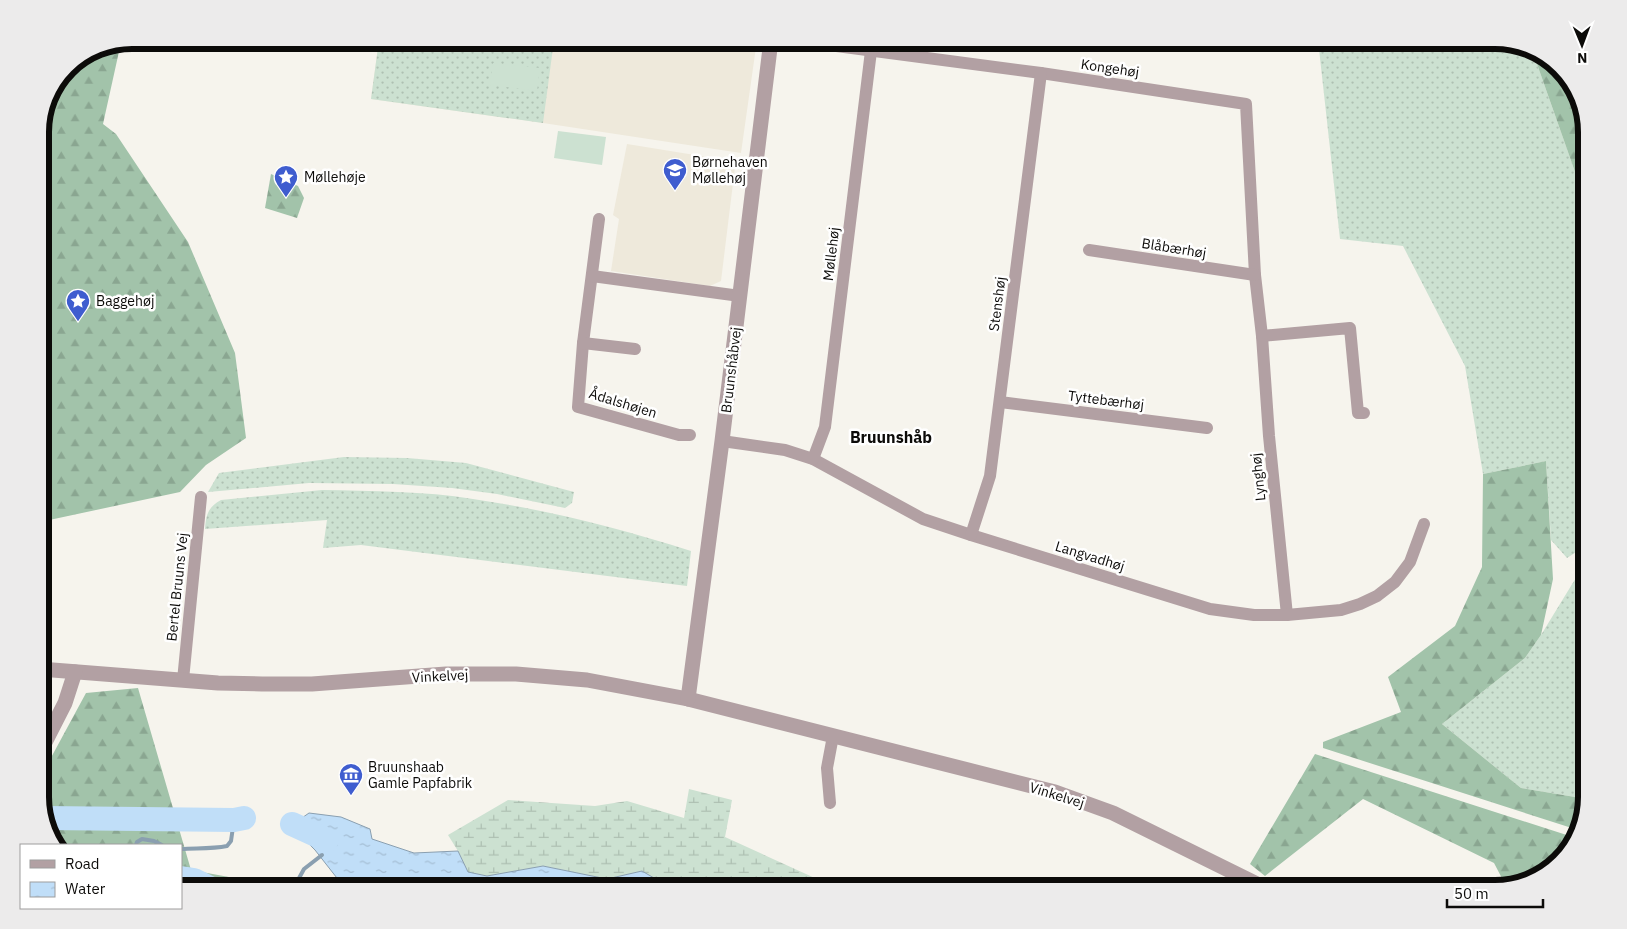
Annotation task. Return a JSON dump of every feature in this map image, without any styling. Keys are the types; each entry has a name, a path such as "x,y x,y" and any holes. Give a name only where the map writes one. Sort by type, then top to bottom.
{"street":[{"name":"Bruunshåbvej","path":"688,699 770,49"},
{"name":"Kongehøj","path":"856,49 1041,73 1246,104"},
{"name":"Møllehøj","path":"813,458 825,427 870,51"},
{"name":"Stenshøj","path":"970,535 990,476 1041,73"},
{"name":"Lynghøj","path":"1246,104 1255,275 1287,615"},
{"name":"Ådalshøjen","path":"599,219 583,343 578,407 679,435 690,435"},
{"name":"Blåbærhøj","path":"1090,250 1255,275"},
{"path":"592,276 740,296"},
{"path":"1262,336 1350,328 1358,413 1364,413"},
{"path":"583,343 635,349"},
{"name":"Tyttebærhøj","path":"1000,402 1207,428"},
{"name":"Langvadhøj","path":"722,441 785,450 813,458 923,519 970,535 1210,609 1254,615 1287,615 1341,610 1377,596 1395,582 1410,562 1424,524"},
{"name":"Bertel Bruuns Vej","path":"183,680 201,497"},
{"name":"Vinkelvej","path":"49,669 183,680 262,684 312,684 446,674 516,674 587,680 688,699 1046,790 1113,813 1249,880"},
{"path":"49,734 65,703 75,672"},
{"path":"830,803 827,768 833,736"}],"shaded area":[{"path":"378,49 756,49 741,153 371,99"},
{"name":"Børnehaven Møllehøj","path":"627,144 732,161 735,167 721,281 710,286 611,271 619,219 613,215"}],"green space":[{"path":"119,49 103,124 116,134 188,242 235,353 246,438 206,465 180,492 49,520 49,126 57,95 77,69 105,53"},
{"path":"378,49 553,49 543,123 371,99"},
{"path":"1319,49 1506,49 1536,60 1578,180 1578,551 1567,558 1551,540 1546,461 1483,474 1465,366 1403,246 1340,239"},
{"path":"1536,60 1554,73 1570,95 1574,105 1578,126 1578,180"},
{"path":"493,63 540,68 537,91 490,85"},
{"path":"558,131 606,137 602,165 554,158"},
{"path":"271,174 298,186 304,198 297,218 265,208"},
{"path":"344,457 407,458 466,463 574,492 572,503 565,508 497,494 452,488 393,484 309,483 208,492 219,473"},
{"path":"1546,461 1553,579 1541,635 1525,658 1442,724 1521,788 1578,798 1578,808 1572,828 1323,748 1323,742 1401,712 1388,677 1455,626 1482,567 1483,474"},
{"path":"322,490 454,496 501,503 610,527 691,551 687,586 361,545 323,548 327,520 205,529 208,512 221,500"},
{"path":"1578,576 1578,798 1521,788 1442,724 1525,658"},
{"path":"138,688 191,870 245,880 182,880 182,844 63,844 55,829 49,803 49,761 86,693"},
{"path":"1315,754 1569,836 1561,848 1546,863 1527,874 1503,880 1494,863 1363,799 1265,876 1250,864"},
{"path":"689,789 732,800 725,837 819,880 657,880 642,871 607,879 543,866 487,876 468,872 448,835 508,800 595,806 627,801 684,818"}],"water":[{"path":"309,813 341,817 370,829 372,839 414,853 458,851 468,872 487,876 543,866 607,879 642,871 657,880 339,880 315,850 297,832 299,820"}],"waterway":[{"path":"52,818 234,820 244,818"},
{"path":"182,849 227,846 231,841 234,820"},
{"path":"292,824 327,840"},
{"path":"136,844 142,839 160,844"},
{"path":"298,880 304,869 322,855"},
{"path":"182,878 194,880"}],"place":[{"name":"Børnehaven Møllehøj","path":"675,191"},
{"name":"Møllehøje","path":"286,198"},
{"name":"Baggehøj","path":"78,322"},
{"name":"Bruunshaab Gamle Papfabrik","path":"351,796"}],"district":[{"name":"Bruunshåb","path":"891,437"}]}
